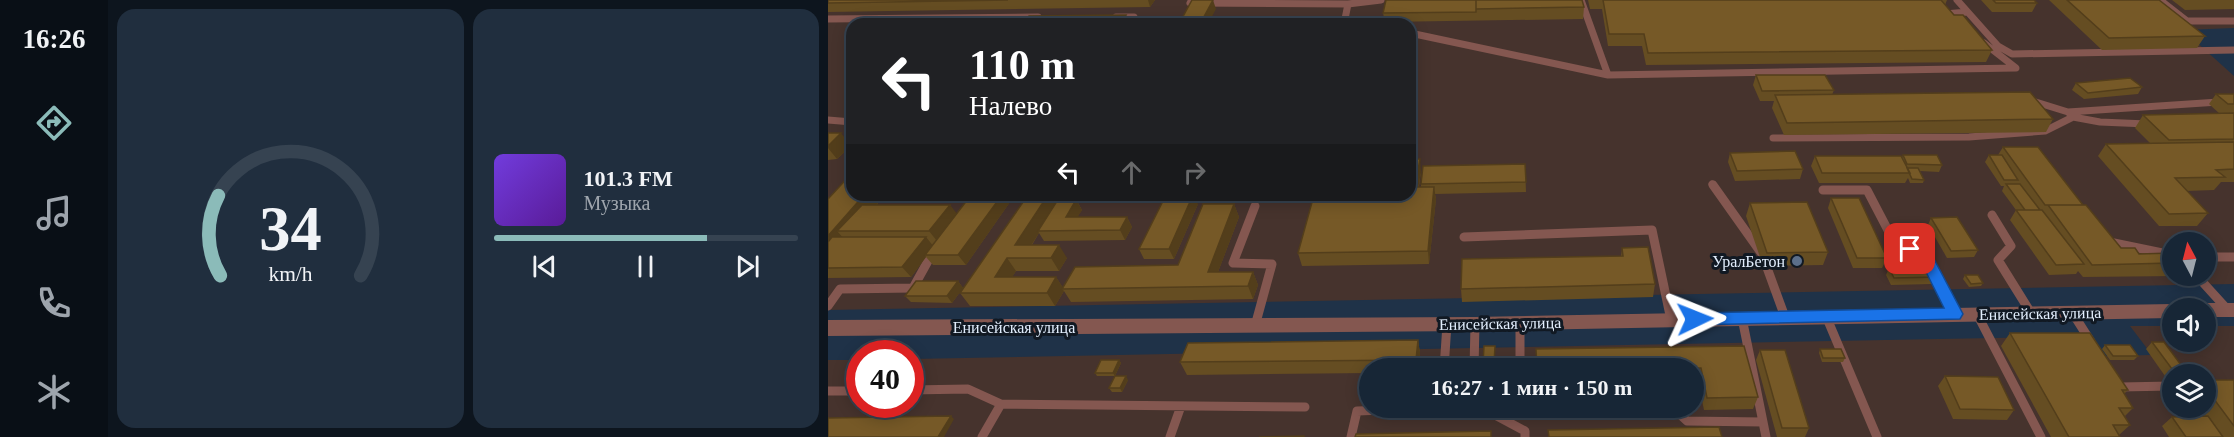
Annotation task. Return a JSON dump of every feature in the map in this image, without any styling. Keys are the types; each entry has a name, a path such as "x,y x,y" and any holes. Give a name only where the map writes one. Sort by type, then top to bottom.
{"street":[{"name":"Енисейская улица","path":"828,328 1475,324 2162,311"}],"lane":[{"path":"1192,0 1190,3 1348,4 1381,0"},
{"path":"1581,0 1608,75"},
{"path":"1957,0 1998,46 2012,54 2234,50"},
{"path":"2160,0 2187,21 2234,21"},
{"path":"1345,18 1348,4"},
{"path":"1953,20 1944,13 1967,12"},
{"path":"1110,17 1134,16"},
{"path":"940,18 1052,17"},
{"path":"828,19 846,19"},
{"path":"1416,34 1608,75 2016,68 1980,40"},
{"path":"2023,98 2100,122 2153,124"},
{"path":"1773,138 1969,137 2045,131 2070,114 2234,101"},
{"path":"828,120 846,122"},
{"path":"1712,184 1762,254 1785,317"},
{"path":"1823,190 1867,190 1891,236 1929,263 1955,314"},
{"path":"1255,206 1233,263 1272,264 1255,326"},
{"path":"1992,215 2011,246 1998,260 2031,313"},
{"path":"1464,237 1652,230 1671,320"},
{"path":"2099,233 2106,241 2162,253"},
{"path":"828,306 840,289 913,288 939,240"},
{"path":"2216,257 2234,257"},
{"path":"2207,286 2230,310"},
{"path":"2072,312 2096,350"},
{"path":"1977,314 2041,437"},
{"path":"1826,316 1877,437"},
{"path":"1742,318 1766,437"},
{"path":"1520,323 1520,358"},
{"path":"1445,358 1447,324"},
{"path":"1474,358 1475,324"},
{"path":"2114,378 2120,387 2162,386"},
{"path":"924,390 968,389 1001,404 1305,407"},
{"path":"828,391 846,391"},
{"path":"982,437 1001,404"},
{"path":"1170,437 1181,406"},
{"path":"1351,437 1357,411 1359,411"},
{"path":"1501,418 1525,431 1525,437"},
{"path":"1683,418 1687,422 1763,422"}],"shaded area":[{"path":"828,0 2234,0 2234,28 2183,30 2234,76 2234,284 2216,284 2216,232 2162,232 2162,285 828,310"},
{"path":"2130,326 2162,326 2162,352 2216,352 2216,326 2234,326 2234,437 828,437 828,360 846,360 846,418 924,418 924,359 2092,336 2105,356 2152,355"}],"building":[{"path":"828,0 1008,0 828,3"},
{"path":"1192,0 1213,0 1203,18 1182,18"},
{"path":"1386,0 1476,0 1476,12 1383,13"},
{"path":"1476,0 1582,0 1584,7 1476,9"},
{"path":"1603,0 1941,0 1954,15 1963,15 1992,50 1648,53 1644,34 1609,34"},
{"path":"1993,0 2034,0 2037,3 1996,3"},
{"path":"2067,0 2159,0 2205,36 2109,38"},
{"path":"1126,15 1124,18 1027,18 1029,16"},
{"path":"1756,75 1825,75 1834,90 1762,91"},
{"path":"2130,78 2142,87 2088,93 2076,83"},
{"path":"2030,92 2053,119 1787,123 1775,95"},
{"path":"2216,94 2234,94 2234,104 2228,104"},
{"path":"2234,113 2234,139 2169,140 2143,115"},
{"path":"828,133 841,133 828,146"},
{"path":"2234,142 2234,169 2216,170 2225,177 2175,178 2208,213 2169,214 2106,144"},
{"path":"2003,147 2038,147 2083,205 2045,205"},
{"path":"1795,151 1803,169 1737,171 1730,153"},
{"path":"1903,155 1937,155 1942,165 1907,164"},
{"path":"1989,155 2002,155 2018,180 2004,180"},
{"path":"1815,156 1901,156 1910,173 1822,173"},
{"path":"1416,159 1420,159 1416,181"},
{"path":"1525,164 1526,182 1421,184 1423,166"},
{"path":"1907,168 1918,168 1924,180 1912,179"},
{"path":"846,180 846,201 859,201 828,236 828,199"},
{"path":"2006,184 2020,184 2040,210 2025,210"},
{"path":"1416,187 1434,187 1428,251 1298,253 1312,201 1416,201"},
{"path":"1831,198 1859,198 1887,258 1857,258"},
{"path":"966,201 998,201 958,255 925,255"},
{"path":"1024,201 1044,201 1015,245 1059,245 1051,258 1007,258 995,277 1056,277 1047,293 960,293"},
{"path":"1057,201 1075,201 1066,217 1127,217 1120,230 1038,231"},
{"path":"1163,201 1190,201 1169,249 1139,249"},
{"path":"1807,202 1828,252 1767,253 1750,203"},
{"path":"1203,204 1234,204 1208,272 1253,272 1248,286 1062,289 1075,267 1178,265"},
{"path":"862,205 950,205 929,231 837,231"},
{"path":"2048,205 2086,205 2121,248 2135,248 2139,254 2162,253 2162,263 2092,265"},
{"path":"2016,210 2042,210 2084,264 2056,265"},
{"path":"1957,217 1978,250 1951,251 1931,218"},
{"path":"832,237 926,237 902,267 828,268 828,242"},
{"path":"1648,247 1655,284 1461,289 1462,259 1623,256 1622,248"},
{"path":"1929,267 1935,277 1894,278 1889,268"},
{"path":"1965,275 1978,275 1983,283 1971,284"},
{"path":"916,281 958,281 947,296 905,296"},
{"path":"2010,333 2090,333 2128,390 2122,390 2133,408 2119,408 2130,425 2113,425 2120,437 2069,437"},
{"path":"1418,340 1416,358 1180,362 1188,343"},
{"path":"2152,342 2162,342 2162,352 2171,352 2180,364 2168,364"},
{"path":"2105,345 2130,345 2138,356 2113,356"},
{"path":"1484,346 1495,346 1494,358 1483,358"},
{"path":"1744,346 1758,397 1707,398 1704,383 1704,358 1536,358 1536,349"},
{"path":"1820,349 1841,349 1845,358 1823,358"},
{"path":"1760,350 1785,350 1809,428 1782,428"},
{"path":"1101,360 1119,360 1113,373 1095,373"},
{"path":"1115,376 1126,376 1120,388 1109,388"},
{"path":"1945,376 1998,377 2014,410 1960,409"},
{"path":"2216,380 2234,380 2234,426 2216,402"},
{"path":"951,416 938,437 828,437 828,418"},
{"path":"2173,418 2209,418 2223,437 2186,437"},
{"path":"1719,427 1722,437 1549,437 1548,430"},
{"path":"1491,431 1491,437 1355,437 1356,434"}],"place":[{"name":"УралБетон","path":"1797,261"}],"route":[{"path":"1695,319 1955,314 1929,263 1910,249"}]}
